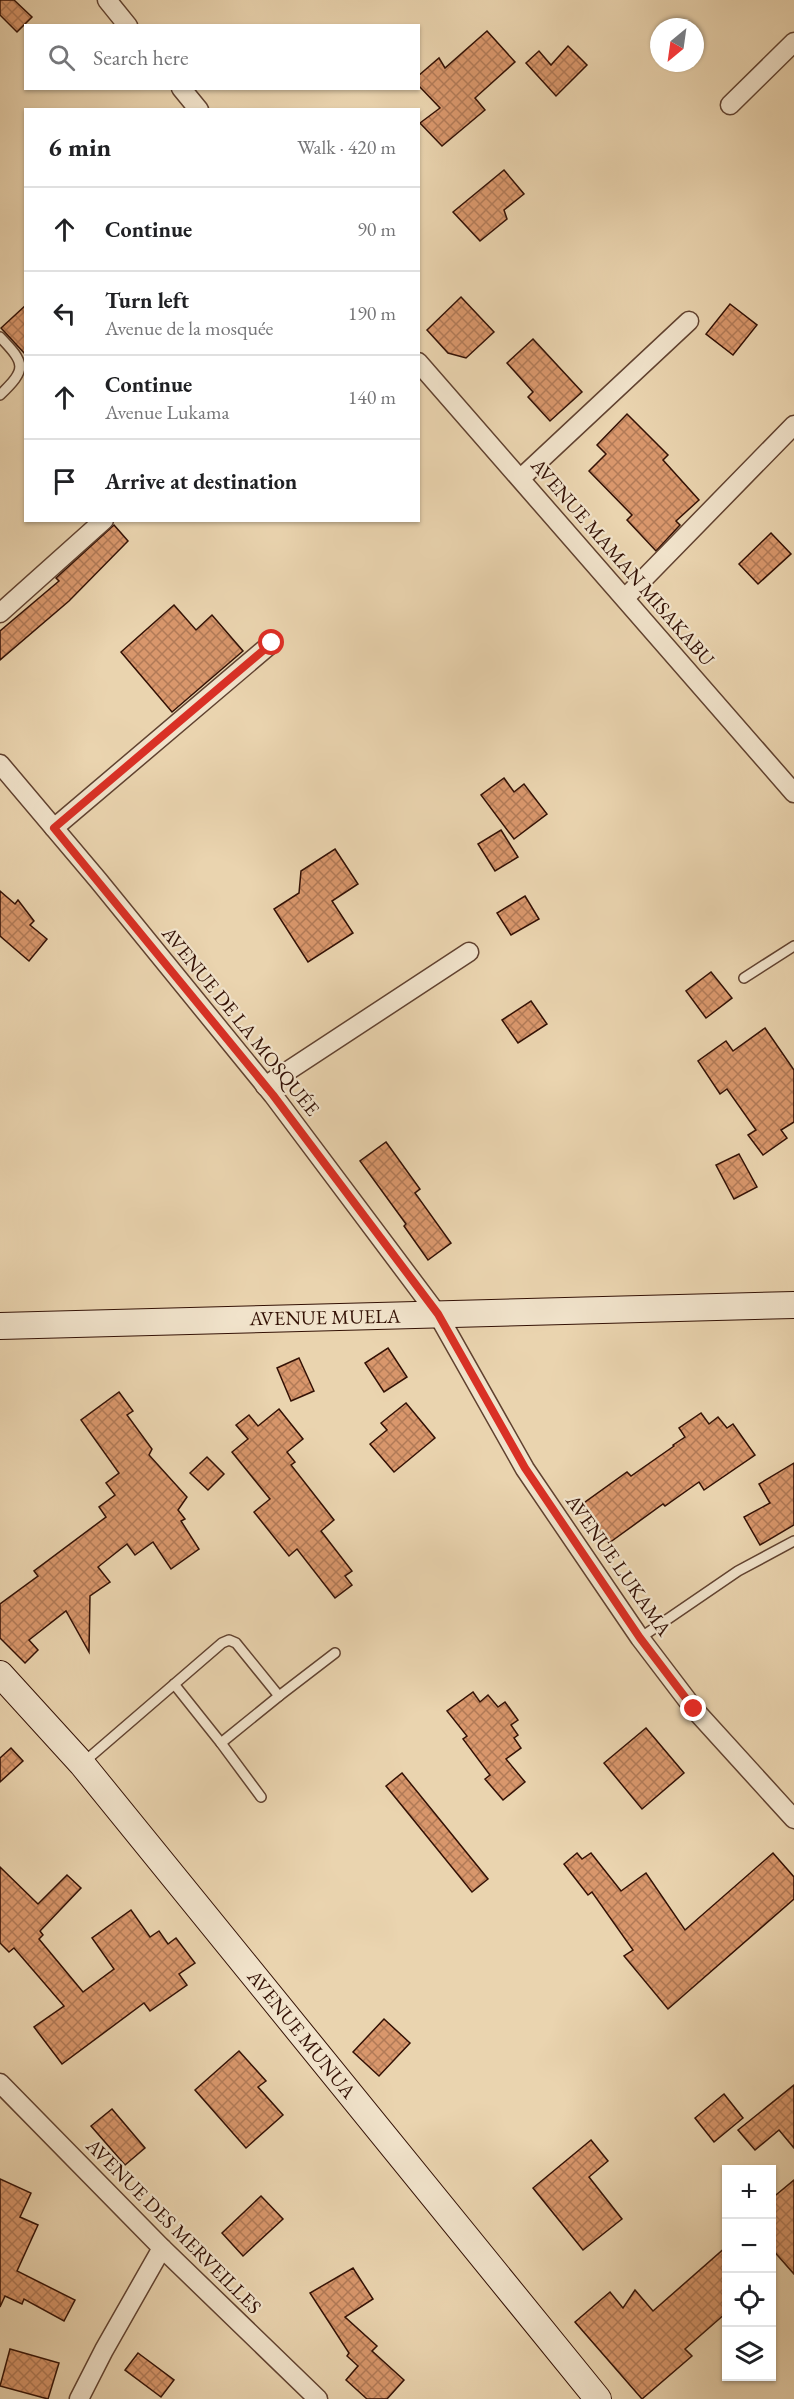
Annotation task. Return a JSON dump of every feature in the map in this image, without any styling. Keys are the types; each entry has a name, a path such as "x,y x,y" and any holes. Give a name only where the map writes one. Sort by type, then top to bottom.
{"main road":[{"name":"AVENUE MUELA","path":"0,1326 794,1305"},
{"name":"AVENUE MUNUA","path":"0,1674 82,1764 598,2399"}],"street":[{"path":"107,0 126,24"},
{"path":"729,105 794,42"},
{"path":"183,90 197,108"},
{"path":"521,478 689,321"},
{"name":"AVENUE MAMAN MISAKABU","path":"420,364 625,598 787,772 794,793"},
{"path":"625,598 794,425"},
{"path":"0,613 102,522"},
{"path":"54,828 272,643"},
{"name":"AVENUE DE LA MOSQUÉE","path":"0,764 266,1086 438,1314"},
{"path":"266,1086 469,951"},
{"name":"AVENUE LUKAMA","path":"438,1314 525,1468 640,1638 694,1709 794,1819"},
{"name":"AVENUE DES MERVEILLES","path":"0,2082 162,2248 318,2399"},
{"path":"79,2399 162,2248"}],"lane":[{"path":"0,337 17,354 21,367 17,379 0,395"},
{"path":"744,978 794,946"},
{"path":"640,1638 738,1571 794,1541"},
{"path":"82,1764 222,1643 229,1640 236,1643 279,1696"},
{"path":"221,1743 335,1653"},
{"path":"174,1684 261,1797"}],"building":[{"path":"0,0 14,0 32,17 17,32 0,15"},
{"path":"487,31 515,62 475,98 485,110 442,146 420,123 440,108 420,87 420,74 439,58 445,68"},
{"path":"568,46 587,65 556,96 526,63 539,51 551,65"},
{"path":"504,170 524,194 504,210 507,219 480,241 453,212"},
{"path":"461,297 494,332 466,358 448,353 427,330"},
{"path":"730,304 757,325 733,355 706,334"},
{"path":"24,307 24,353 1,328"},
{"path":"533,339 582,392 550,421 528,397 533,392 507,363"},
{"path":"627,414 668,455 663,460 699,500 676,521 680,525 656,551 627,520 632,515 589,471 606,454 597,445"},
{"path":"114,525 128,541 69,601 0,660 0,631 59,581 56,578"},
{"path":"771,533 791,554 758,584 739,564"},
{"path":"174,605 196,630 212,615 243,651 172,712 121,652"},
{"path":"504,778 514,792 524,784 547,814 514,839 481,795"},
{"path":"501,830 518,857 495,871 478,844"},
{"path":"335,849 358,884 332,901 353,933 308,962 274,909 299,893 301,871"},
{"path":"0,891 15,904 18,900 34,921 30,925 47,939 29,961 0,936"},
{"path":"525,896 539,919 511,935 497,913"},
{"path":"711,972 732,998 706,1018 686,991"},
{"path":"531,1001 547,1024 518,1043 502,1020"},
{"path":"765,1028 794,1070 794,1122 781,1130 787,1138 763,1155 748,1135 756,1130 727,1089 720,1094 698,1061 726,1041 733,1051"},
{"path":"386,1142 420,1189 415,1193 451,1243 428,1260 404,1226 406,1224 360,1161"},
{"path":"739,1154 757,1187 734,1199 716,1165"},
{"path":"388,1348 407,1377 384,1392 365,1363"},
{"path":"299,1358 314,1391 291,1401 277,1368"},
{"path":"119,1392 133,1411 127,1415 152,1449 149,1455 187,1497 178,1510 185,1519 181,1521 199,1549 171,1569 153,1542 135,1555 127,1544 98,1567 110,1582 90,1596 89,1652 66,1611 29,1640 38,1650 25,1663 0,1638 0,1604 38,1576 34,1571 106,1517 99,1507 115,1495 106,1483 119,1473 81,1420"},
{"path":"406,1403 435,1438 394,1472 370,1444 387,1430 381,1423"},
{"path":"279,1409 303,1439 287,1452 295,1462 291,1465 334,1520 321,1531 352,1571 345,1576 352,1585 335,1598 297,1549 289,1556 254,1512 270,1499 232,1452 248,1439 236,1425 249,1415 258,1426"},
{"path":"701,1413 709,1424 718,1417 727,1428 733,1424 755,1455 704,1490 699,1482 665,1506 663,1504 609,1543 581,1505 627,1472 631,1476 674,1446 685,1437 679,1428"},
{"path":"207,1457 224,1474 208,1490 190,1473"},
{"path":"794,1463 794,1525 760,1545 744,1517 770,1503 759,1484"},
{"path":"473,1692 480,1702 488,1695 498,1707 505,1702 518,1720 511,1725 518,1735 514,1738 521,1748 506,1759 525,1782 503,1800 485,1779 490,1775 463,1739 467,1736 447,1711"},
{"path":"646,1728 684,1773 642,1809 604,1763"},
{"path":"11,1748 23,1761 0,1782 0,1758"},
{"path":"402,1773 488,1879 472,1892 386,1786"},
{"path":"577,1853 582,1859 591,1853 621,1891 646,1873 685,1930 773,1853 794,1877 794,1899 668,2009 624,1956 633,1950 592,1892 588,1895 564,1864"},
{"path":"0,1867 38,1904 67,1875 81,1888 40,1931 43,1935 39,1939 83,1992 114,1969 92,1938 131,1910 150,1937 159,1931 168,1944 176,1938 195,1963 179,1974 187,1985 150,2011 144,2003 62,2064 34,2027 64,2006 14,1948 9,1952 0,1943"},
{"path":"384,2019 410,2043 379,2076 353,2052"},
{"path":"239,2051 266,2081 258,2087 283,2115 246,2148 195,2090"},
{"path":"794,2085 794,2148 779,2130 755,2150 738,2130"},
{"path":"724,2094 743,2118 714,2142 695,2118"},
{"path":"112,2109 145,2148 125,2165 91,2126"},
{"path":"591,2140 608,2161 589,2177 622,2219 583,2250 533,2188"},
{"path":"0,2179 31,2193 20,2217 38,2225 17,2271 75,2300 64,2321 24,2299 22,2304 5,2296 0,2307"},
{"path":"794,2180 794,2274 776,2254 776,2195"},
{"path":"261,2196 283,2219 243,2256 222,2233"},
{"path":"722,2251 722,2317 685,2349 692,2356 642,2399 575,2322 610,2292 623,2308 635,2290 653,2311"},
{"path":"353,2268 373,2299 345,2317 377,2346 372,2351 404,2380 387,2399 367,2399 346,2380 358,2366 347,2356 349,2353 310,2293"},
{"path":"10,2349 59,2363 48,2399 0,2386"},
{"path":"138,2353 174,2380 161,2397 125,2370"}],"route":[{"path":"272,643 54,828 273,1095 438,1314 525,1468 640,1638 694,1709"}]}
